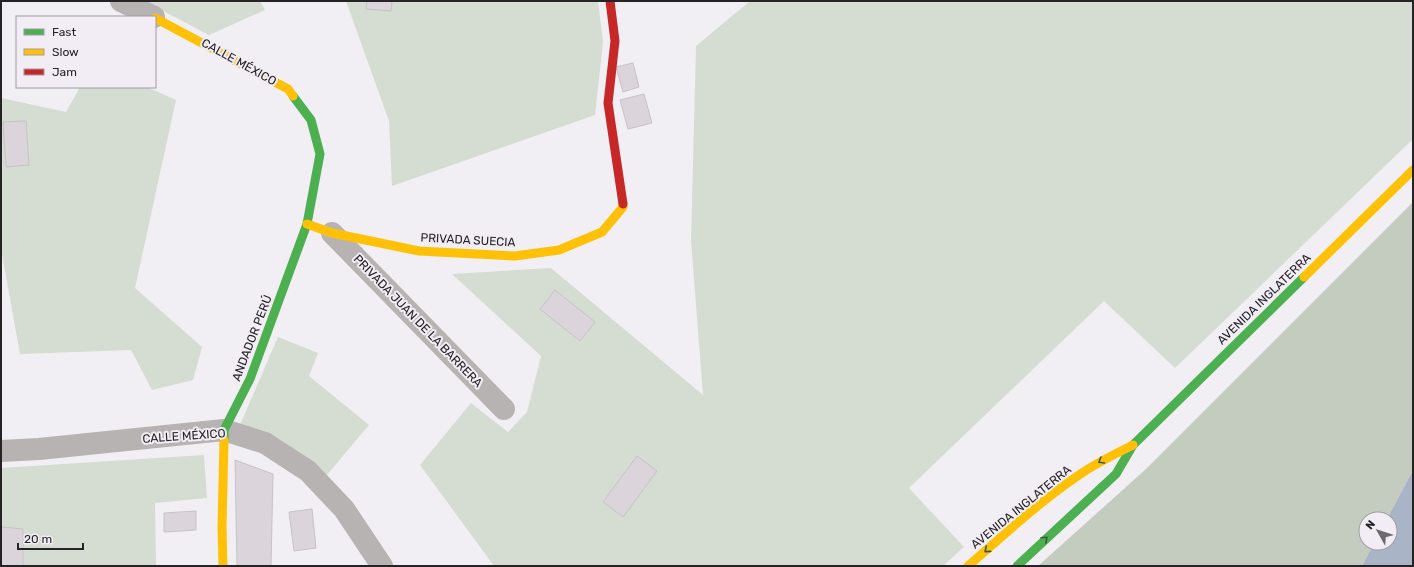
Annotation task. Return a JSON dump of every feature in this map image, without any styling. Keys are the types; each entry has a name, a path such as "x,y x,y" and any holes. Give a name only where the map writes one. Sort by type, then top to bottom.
{"street":[{"name":"CALLE MÉXICO","path":"121,1 152,16"},
{"name":"PRIVADA SUECIA","path":"307,224 332,234 420,251 515,256 559,250 602,232 623,207 608,103 615,41 610,1"},
{"name":"CALLE MÉXICO","path":"156,18 288,90 311,120"},
{"name":"ANDADOR PERÚ","path":"223,566 222,527 224,430 250,379 307,224 320,154 311,120"},
{"name":"AVENIDA INGLATERRA","path":"1017,566 1116,474 1133,445 1413,170"},
{"name":"PRIVADA JUAN DE LA BARRERA","path":"332,234 504,409"},
{"name":"CALLE MÉXICO","path":"1,451 39,449 224,430 265,442 308,471 344,510 382,566"},
{"name":"AVENIDA INGLATERRA","path":"968,566 1071,480 1133,445"},
{"path":"1028,526 1071,480"}],"shaded area":[{"path":"144,1 260,1 265,10 209,35"},
{"path":"346,1 598,1 603,42 595,115 392,186 389,121"},
{"path":"750,1 1413,1 1413,139 1175,368 1104,301 909,488 964,547 943,566 494,566 420,465 471,403 508,432 527,412 541,356 452,274 551,268 703,395 691,241 696,46"},
{"path":"79,88 149,88 176,100 135,288 202,347 193,380 152,390 131,350 20,354 1,249 1,98 66,112"},
{"path":"1413,202 1413,470 1391,511 1358,511 1358,551 1370,551 1362,566 1038,566 1146,469"},
{"path":"278,337 318,353 309,376 369,425 326,476 311,461 278,438 240,425"},
{"path":"204,455 207,498 155,503 156,566 23,566 1,527 1,468"}],"water":[{"path":"1413,470 1413,566 1362,566 1370,551 1398,551 1398,511 1391,511"}],"building":[{"path":"367,1 392,1 391,11 366,9"},
{"path":"633,63 639,87 623,92 616,67"},
{"path":"644,94 652,123 628,129 620,100"},
{"path":"26,121 29,165 6,167 3,122"},
{"path":"555,290 595,322 580,341 540,309"},
{"path":"637,456 657,471 623,517 603,502"},
{"path":"235,460 273,474 271,566 237,566"},
{"path":"312,509 316,548 294,551 289,512"},
{"path":"196,511 196,530 164,532 164,513"},
{"path":"1,527 23,529 23,566 1,566"}],"traffic: fast":[{"path":"224,440 224,430 250,379 307,224 320,154 311,120 293,96"},
{"path":"1017,566 1116,474 1133,445 1304,277"}],"traffic: slow":[{"path":"156,19 288,89 293,96"},
{"path":"1304,277 1413,170"},
{"path":"307,224 332,233 419,251 515,256 559,250 602,232 623,207 623,204"},
{"path":"223,566 222,527 224,440"},
{"path":"968,566 1064,485 1092,467 1133,445"}],"traffic: jam":[{"path":"610,1 615,41 608,103 623,204"}]}
